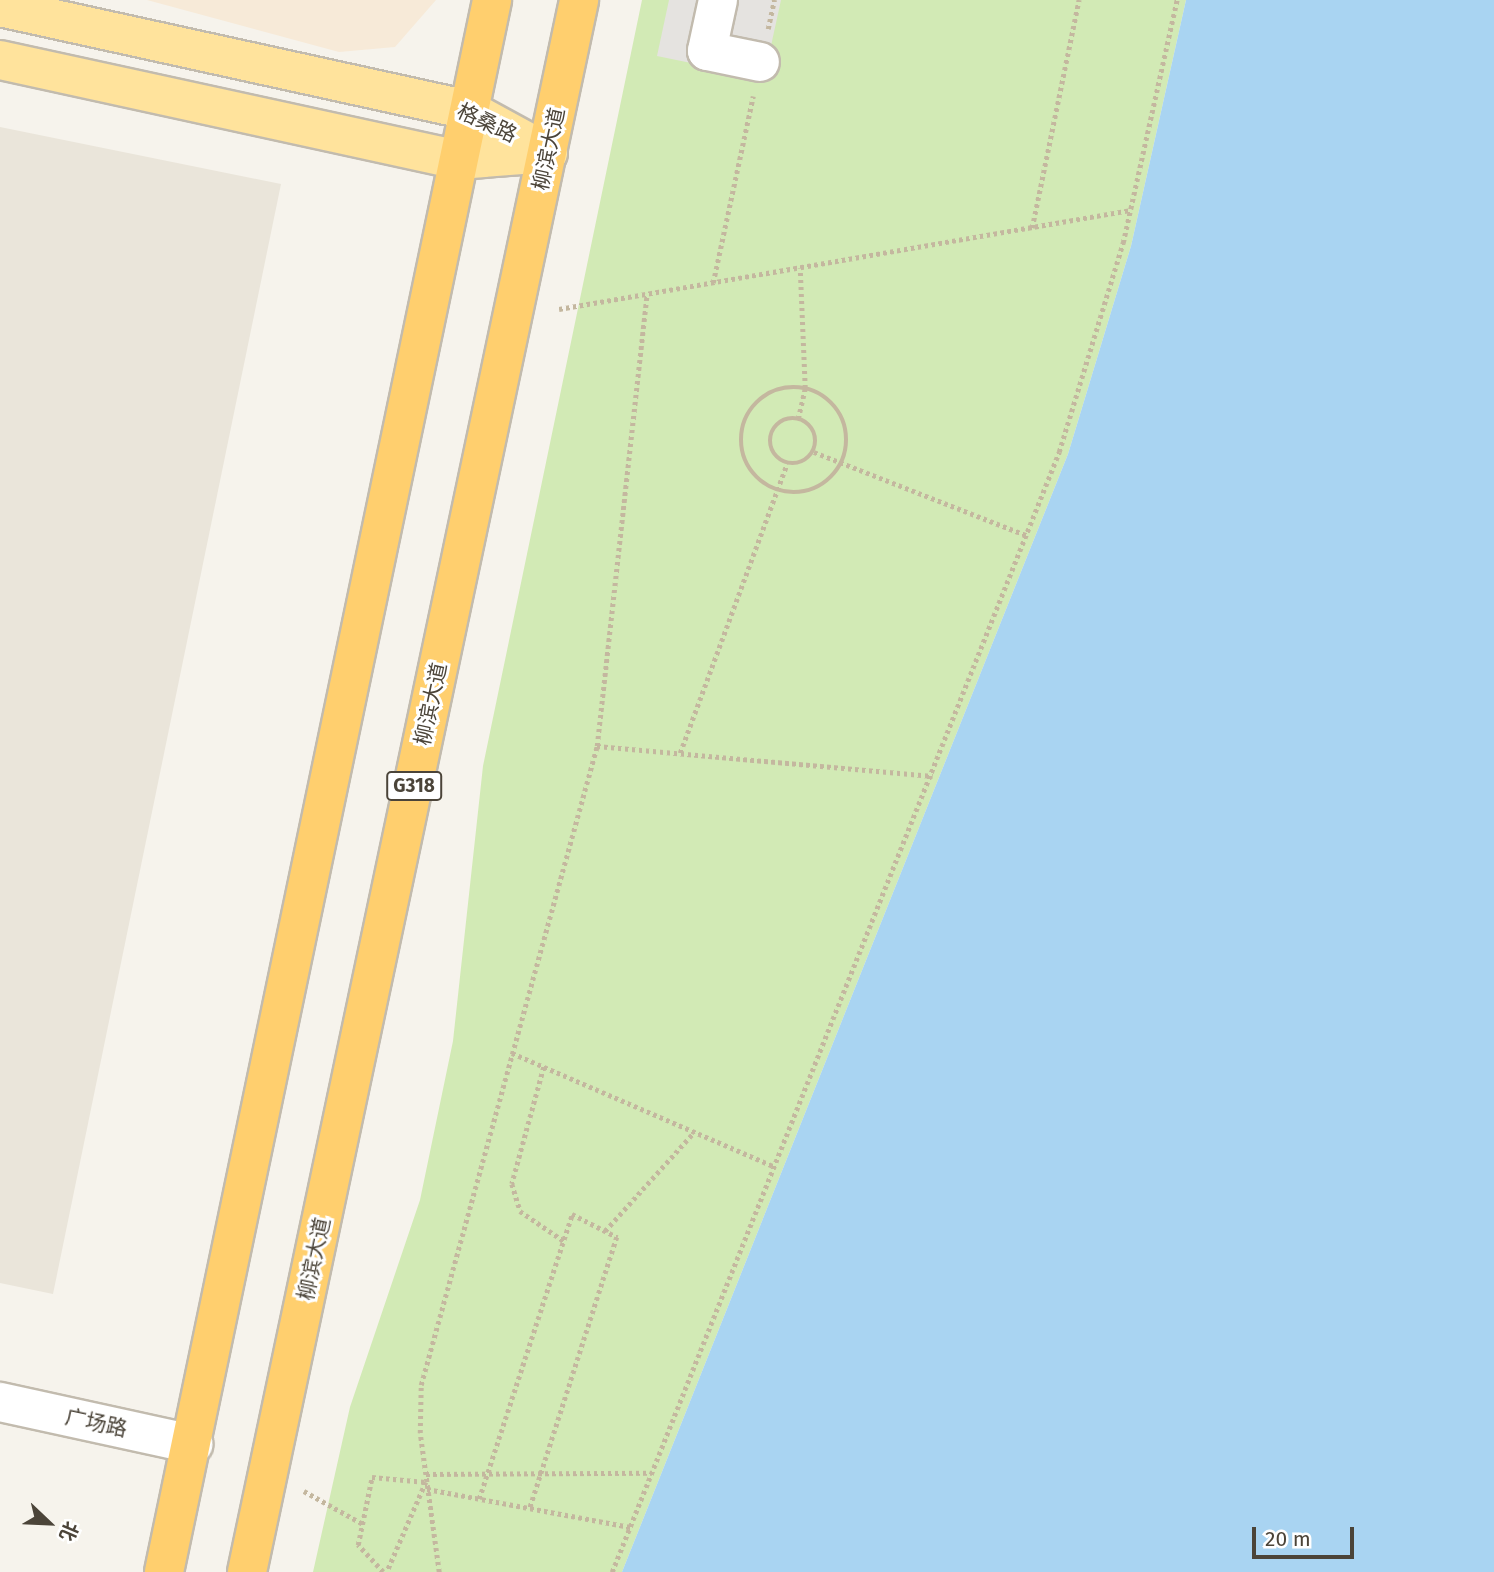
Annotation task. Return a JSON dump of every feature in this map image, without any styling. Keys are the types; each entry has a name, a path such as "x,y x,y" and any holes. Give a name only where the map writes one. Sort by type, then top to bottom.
{"highway":[{"path":"164,1572 193,1444 492,0"},
{"name":"柳滨大道","path":"247,1572 579,0"}],"main road":[{"name":"格桑路","path":"0,7 469,110 548,153"},
{"name":"格桑路","path":"0,60 458,160 548,153"}],"street":[{"path":"718,0 707,51 760,62"},
{"name":"广场路","path":"0,1402 193,1444"}],"path":[{"path":"713,283 774,0"},
{"path":"1032,228 1079,0"},
{"path":"612,1572 1028,536 1094,348 1131,211 1177,0"},
{"path":"559,309 1131,211"},
{"path":"798,419 805,388 800,268"},
{"path":"439,1572 425,1474 421,1385 597,746 647,294"},
{"path":"805,388 831,401 841,415 847,431 842,465 816,490 780,492 764,485 743,457 744,421 766,395 805,388"},
{"path":"798,419 813,429 814,452 803,463 787,464 771,450 770,435 779,422 798,419"},
{"path":"814,452 1028,536"},
{"path":"680,753 780,492 787,464"},
{"path":"597,746 933,776"},
{"path":"512,1053 775,1167"},
{"path":"544,1067 518,1153 514,1198 530,1222 564,1241"},
{"path":"605,1231 694,1132"},
{"path":"479,1499 572,1214 617,1237 530,1508"},
{"path":"425,1474 652,1473"},
{"path":"372,1477 426,1482 385,1572 358,1545 372,1477"},
{"path":"427,1489 631,1527"},
{"path":"304,1492 363,1524"}],"shaded area":[{"path":"147,0 436,0 395,47 339,52"},
{"path":"669,0 781,0 764,78 657,56"},
{"path":"0,127 281,184 53,1294 0,1283"}],"green space":[{"path":"642,0 1186,0 1131,246 1068,454 622,1572 313,1572 350,1407 420,1200 453,1041 483,766"}],"water":[{"path":"1186,0 1494,0 1494,1572 622,1572 1068,454 1131,246"}]}
